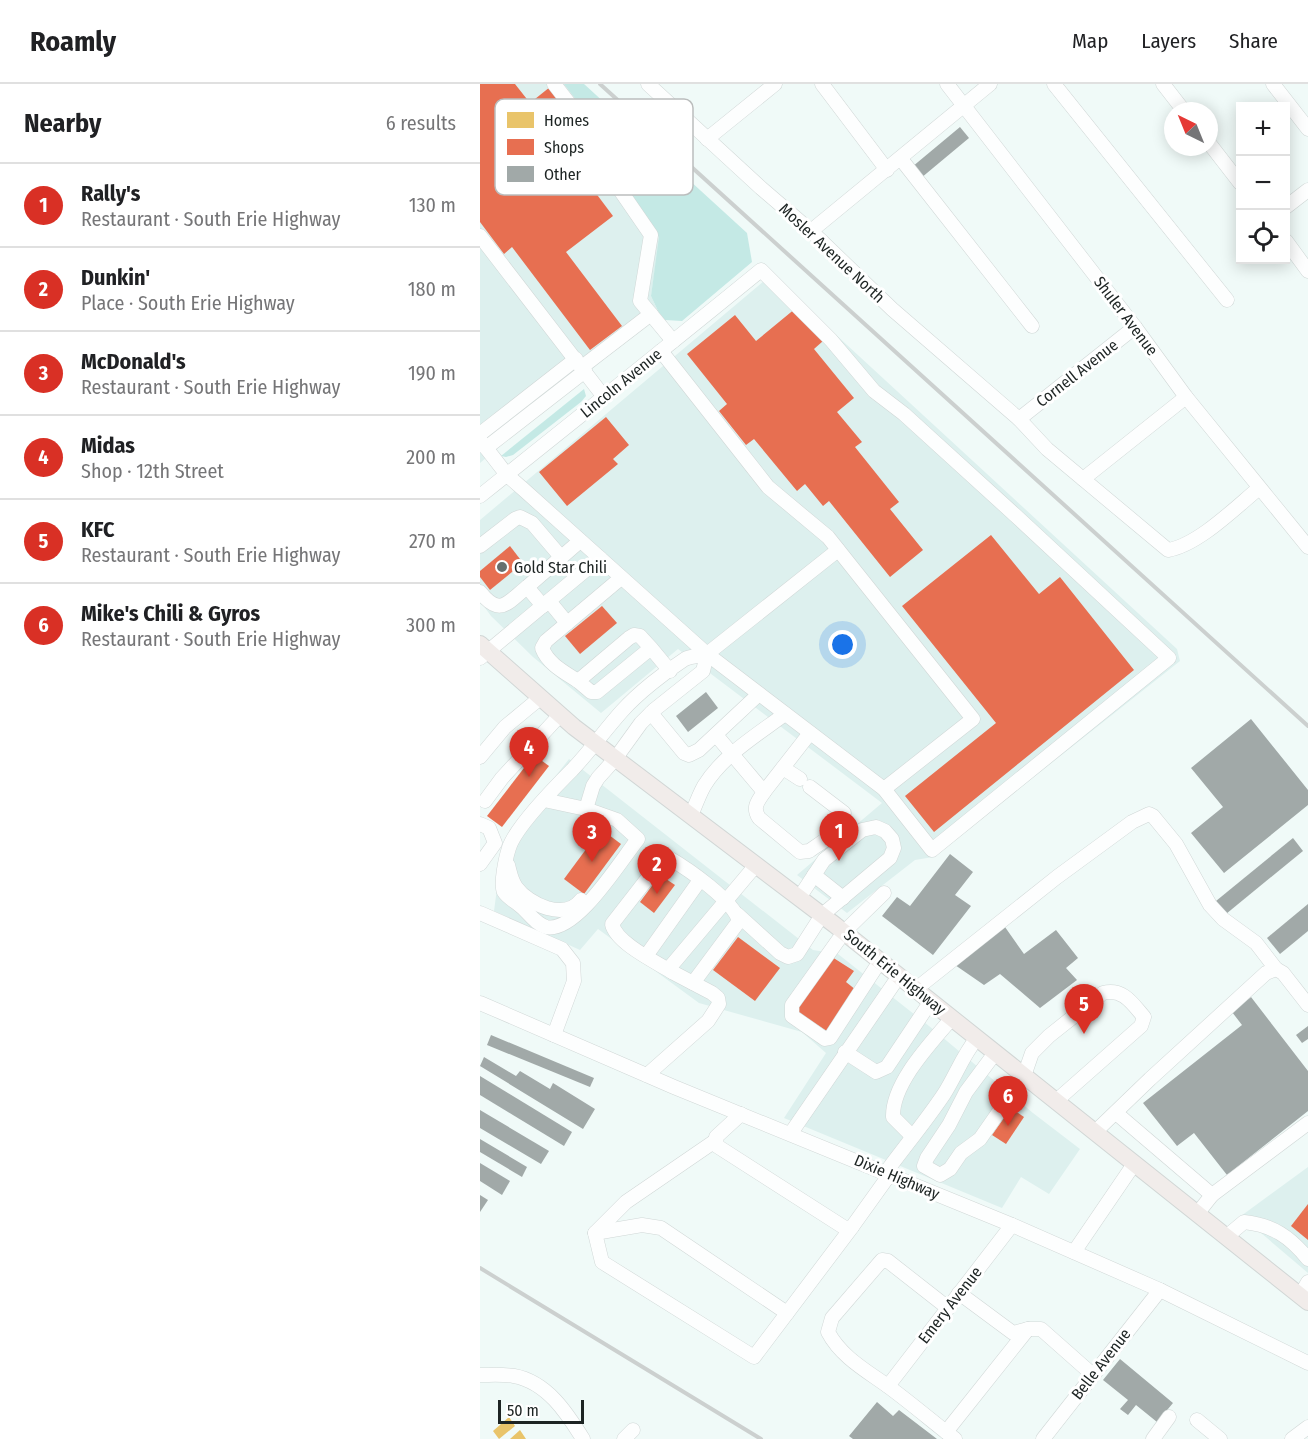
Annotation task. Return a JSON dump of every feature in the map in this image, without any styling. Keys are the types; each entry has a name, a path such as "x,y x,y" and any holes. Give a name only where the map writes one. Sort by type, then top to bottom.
{"main road":[{"name":"South Erie Highway","path":"483,651 615,759 844,932 1226,1237 1305,1293"}],"street":[{"path":"554,84 566,99"},
{"name":"Mosler Avenue North","path":"648,84 664,99"},
{"path":"707,139 775,84"},
{"path":"822,84 887,170"},
{"name":"Shuler Avenue","path":"947,84 1136,327 1186,397 1258,489 1308,547"},
{"path":"811,231 990,84"},
{"path":"1054,84 1227,300"},
{"path":"1163,84 1177,102"},
{"path":"1273,84 1308,129"},
{"name":"Mosler Avenue North","path":"693,126 811,231 892,309 1019,419 1047,449 1168,550 1179,548 1194,540 1258,489"},
{"path":"1218,155 1236,178"},
{"path":"901,159 1032,326"},
{"path":"1290,204 1308,190"},
{"path":"623,195 651,235 640,301 673,341"},
{"path":"480,236 604,397"},
{"path":"1290,246 1308,271"},
{"name":"Lincoln Avenue","path":"480,496 761,270 831,340 874,391 904,414 1007,507 1169,658 932,850 884,789"},
{"path":"651,314 483,444 507,474 707,654 884,789 973,719 828,537 768,487 661,351"},
{"name":"Cornell Avenue","path":"1019,419 1136,327"},
{"path":"480,434 581,366"},
{"path":"1083,479 1186,397"},
{"path":"480,546 520,517 532,523 561,557"},
{"path":"480,592 488,603 501,606 527,587 580,541"},
{"path":"544,800 586,809 617,820 638,839 584,909 560,926 549,928 542,925 505,893 502,883 512,840 544,800 637,696 688,658 707,654 838,550"},
{"path":"483,651 600,558"},
{"path":"621,578 546,641 542,648 545,656 591,692 597,692 651,648"},
{"path":"527,587 567,623"},
{"path":"578,681 634,635 640,636 670,671"},
{"path":"586,809 593,786 641,723 703,671 707,654"},
{"path":"651,713 684,753 689,755 699,750 759,694"},
{"path":"480,757 505,727 540,698"},
{"path":"691,816 704,786 732,753 785,714"},
{"path":"485,801 502,777 560,715"},
{"path":"783,768 844,813 844,821 839,829 809,851 800,852 756,813 755,806 764,792 810,733"},
{"path":"716,735 764,792"},
{"path":"916,989 1057,877 1132,822 1149,814 1176,844 1210,905 1223,919 1256,943 1308,1005"},
{"path":"480,864 495,843 484,826"},
{"path":"646,1075 708,1021 719,1004 718,998 646,956 626,943 614,931 612,924 661,861 669,858 700,880 788,957 797,954 822,915 890,858 894,848 892,839 885,831 876,827 862,830 824,860 799,898"},
{"path":"507,860 512,881 517,889 534,904 566,910 577,905 633,834"},
{"path":"672,972 671,966 756,865"},
{"path":"814,874 843,898"},
{"path":"646,956 700,880"},
{"path":"880,961 830,1038 825,1039 792,1016 792,1005 844,932 884,893"},
{"path":"480,913 562,949 573,963 574,981 554,1035"},
{"path":"693,982 739,921 737,914"},
{"path":"1095,1132 1266,973 1276,969"},
{"path":"791,1133 899,976"},
{"path":"930,1190 940,1175 950,1169 962,1153 980,1139 1024,1076 1032,1053 1049,1036 1102,993 1111,991 1127,997 1144,1017 1141,1026 1056,1101"},
{"path":"845,1052 876,1072 887,1067 931,1001"},
{"name":"Dixie Highway","path":"480,1003 646,1075 1012,1225 1160,1290 1308,1363"},
{"path":"912,1136 893,1116 895,1098 924,1053 952,1018"},
{"path":"595,1233 602,1262 754,1357 852,1227 912,1136 953,1080 967,1051 977,1038"},
{"path":"913,1184 966,1092 995,1053"},
{"path":"1116,1113 1212,1195"},
{"path":"595,1233 626,1202 715,1141 716,1137 741,1114"},
{"path":"1197,1214 1212,1195 1308,1123"},
{"path":"715,1141 717,1146 845,1228 852,1227"},
{"path":"1074,1252 1134,1164"},
{"path":"924,1167 940,1175"},
{"path":"1226,1237 1244,1222 1262,1224 1281,1232 1308,1259"},
{"path":"595,1233 642,1225 661,1228 788,1313"},
{"name":"Emery Avenue","path":"888,1386 1012,1225"},
{"path":"948,1308 888,1261 882,1260 832,1318 828,1332 834,1345 951,1436 1028,1329"},
{"name":"Belle Avenue","path":"1043,1439 1160,1290"},
{"path":"959,1293 1013,1333 1028,1329 1041,1329 1093,1375"},
{"path":"480,1375 514,1376 541,1386 568,1415 583,1439"},
{"path":"1153,1439 1169,1417"},
{"path":"1197,1420 1220,1439"},
{"path":"1292,1439 1308,1427"}],"shaded area":[{"path":"480,84 565,84 576,99 495,99 495,195 632,195 660,237 651,296 659,313 480,463"},
{"path":"564,84 584,84 600,99 576,99"},
{"path":"693,184 747,233 752,262 682,321 665,320 651,296 659,237 632,195 693,195"},
{"path":"771,275 1177,649 1180,661 933,857 915,860 847,913 797,875 882,803 678,649 601,713 533,657 491,616 480,601 480,520"},
{"path":"584,389 586,396 581,402 513,455 501,456"},
{"path":"569,759 813,950 838,954 1080,1149 1049,1194 1021,1177 1002,1208 784,1118 826,1053 802,1032 699,1003 598,929 580,950 494,911 503,843"},
{"path":"1308,1167 1308,1273 1241,1216"}],"building: Homes":[{"path":"509,1417 515,1426 499,1439 493,1431"},
{"path":"520,1430 526,1439 510,1439"}],"building: Shops":[{"path":"480,84 515,84 527,99 495,99 495,195 597,195 613,216 566,252 622,326 590,350 512,247 504,254 480,222"},
{"path":"550,87 559,99 535,99"},
{"path":"796,308 823,341 814,349 854,398 837,412 862,442 855,447 899,502 890,509 923,550 890,577 829,501 823,506 805,484 797,491 754,439 746,445 719,411 727,404 687,354 735,315 756,341"},
{"path":"606,417 629,445 613,459 618,464 567,506 539,472"},
{"path":"991,535 1039,594 1060,577 1134,670 934,832 905,796 996,723 902,606"},
{"name":"Gold Star Chili","path":"510,546 523,563 490,590 480,577 480,571"},
{"path":"602,606 617,623 580,654 565,636"},
{"path":"534,755 549,766 502,827 487,816"},
{"path":"601,829 621,844 584,894 564,879"},
{"path":"660,875 675,885 654,913 640,902"},
{"path":"738,937 780,968 755,1001 713,970"},
{"path":"832,957 854,971 846,982 856,990 828,1032 796,1011"},
{"path":"1011,1108 1024,1117 1006,1144 992,1135"},
{"path":"1308,1204 1308,1240 1291,1226"}],"building: Other":[{"path":"960,127 969,138 921,178 912,167"},
{"path":"706,692 718,708 688,732 676,716"},
{"path":"1251,719 1308,790 1308,805 1224,873 1191,833 1223,807 1191,768"},
{"path":"1293,838 1303,851 1226,914 1216,901"},
{"path":"950,854 973,872 955,895 971,906 933,955 882,916 897,897 910,906"},
{"path":"1308,904 1308,931 1280,954 1267,938"},
{"path":"1005,927 1024,954 1056,930 1078,958 1066,968 1077,980 1040,1008 1000,974 984,985 955,965"},
{"path":"1251,997 1308,1071 1308,1111 1227,1175 1194,1133 1177,1146 1143,1103 1242,1025 1232,1012"},
{"path":"1308,1026 1308,1039 1302,1043 1296,1035"},
{"path":"491,1035 594,1078 590,1087 487,1045"},
{"path":"484,1057 516,1076 520,1071 550,1089 553,1083 595,1109 583,1129 480,1066"},
{"path":"480,1076 572,1132 564,1146 480,1095"},
{"path":"480,1110 549,1151 541,1164 480,1128"},
{"path":"480,1139 527,1167 522,1177 480,1152"},
{"path":"480,1163 510,1181 502,1195 480,1181"},
{"path":"480,1195 488,1200 480,1212"},
{"path":"1120,1359 1173,1403 1157,1422 1136,1405 1128,1415 1120,1409 1128,1400 1103,1380"},
{"path":"877,1402 893,1416 899,1410 937,1439 853,1439 849,1436"}],"railway":[{"path":"600,84 617,99"},
{"path":"693,168 1308,726"},
{"path":"480,1268 761,1439"}],"place":[{"name":"Gold Star Chili","path":"502,567"},
{"name":"Midas","path":"529,777"},
{"name":"Rally's","path":"839,861"},
{"name":"McDonald's","path":"592,862"},
{"name":"Dunkin'","path":"657,894"},
{"name":"KFC","path":"1084,1034"},
{"name":"Mike's Chili & Gyros","path":"1008,1126"}]}
